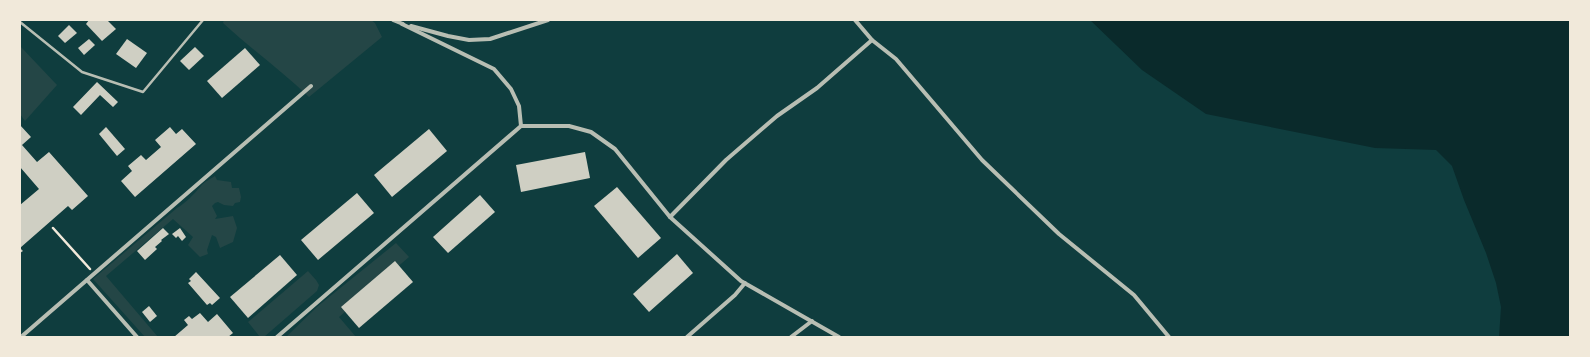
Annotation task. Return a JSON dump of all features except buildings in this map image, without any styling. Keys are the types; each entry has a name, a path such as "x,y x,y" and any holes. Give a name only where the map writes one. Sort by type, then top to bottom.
{"street":[{"path":"393,20 494,70 511,90 519,106 521,126"},
{"path":"402,24 469,40 490,39 548,20"},
{"path":"855,20 872,40 896,58 982,160 1059,234 1134,295 1169,337"},
{"path":"670,217 726,160 777,116 817,88 872,40"},
{"path":"21,337 311,86"},
{"path":"277,337 521,126 569,126 591,132 614,149 670,217 745,283 839,337"},
{"path":"87,280 138,337"},
{"path":"687,337 735,295 745,283"},
{"path":"791,337 812,321"}],"lane":[{"path":"20,22 82,72 143,92 203,20"}],"path":[{"path":"52,228 94,274"}],"shaded area":[{"path":"224,20 371,20 375,23 382,37 309,97 223,23"},
{"path":"1090,20 1570,20 1570,337 1499,337 1501,307 1496,283 1486,253 1452,166 1436,150 1375,148 1206,114 1142,70"},
{"path":"20,46 57,85 25,121 20,114"},
{"path":"215,176 217,180 231,182 232,188 239,188 241,197 240,202 235,203 233,206 224,205 218,202 212,206 217,216 215,219 233,216 237,228 233,242 220,248 216,237 212,235 207,250 208,254 200,257 188,245 193,237 173,219 106,276 158,337 145,337 93,279 187,201 204,183"},
{"path":"396,243 409,257 339,317 356,337 286,337 318,306"},
{"path":"308,271 319,285 317,291 264,337 260,337 248,322"}]}
